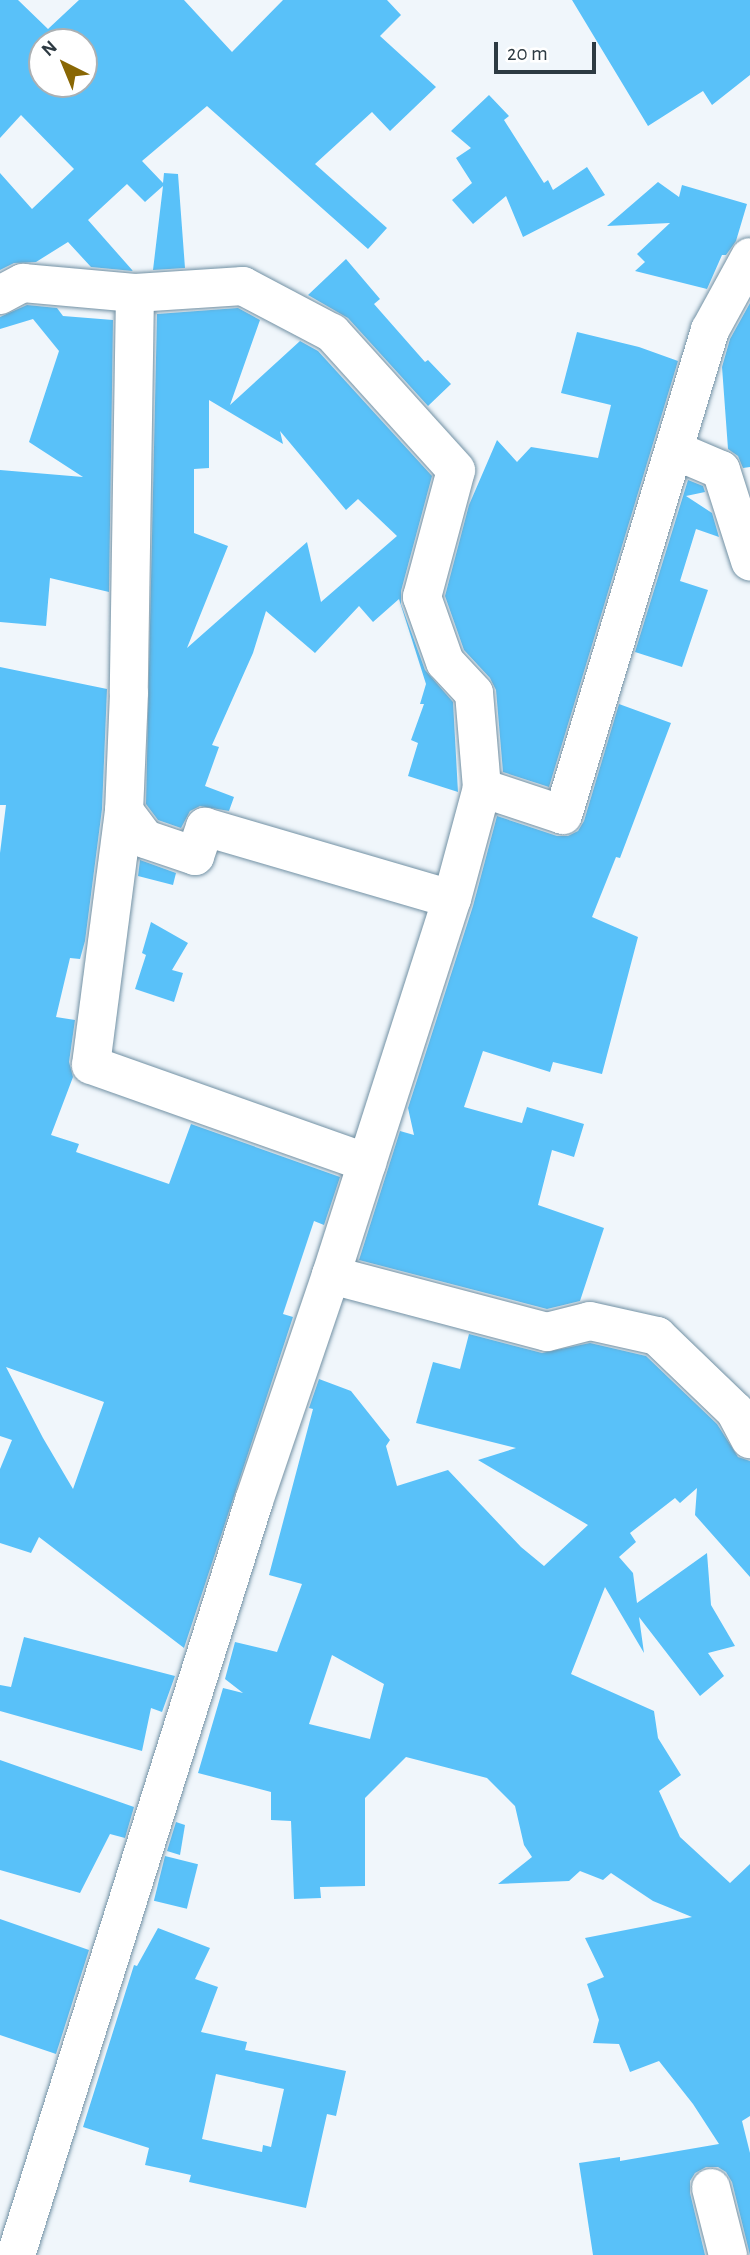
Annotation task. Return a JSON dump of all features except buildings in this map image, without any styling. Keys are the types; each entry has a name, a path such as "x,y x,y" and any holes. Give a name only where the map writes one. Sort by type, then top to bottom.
{"street":[{"path":"482,788 564,815 710,330 750,257"},
{"path":"0,295 23,283 135,293 243,286 332,333 456,470 422,597 445,662 474,693 482,788 452,899 331,1275 254,1501 16,2255"},
{"path":"135,293 129,693 124,810 91,1065 367,1163"},
{"path":"674,450 721,470 750,561"},
{"path":"124,810 145,839 195,856 205,827 452,899"},
{"path":"331,1275 547,1332 590,1321 657,1336 735,1411 750,1439"},
{"path":"711,2188 728,2255"}]}
